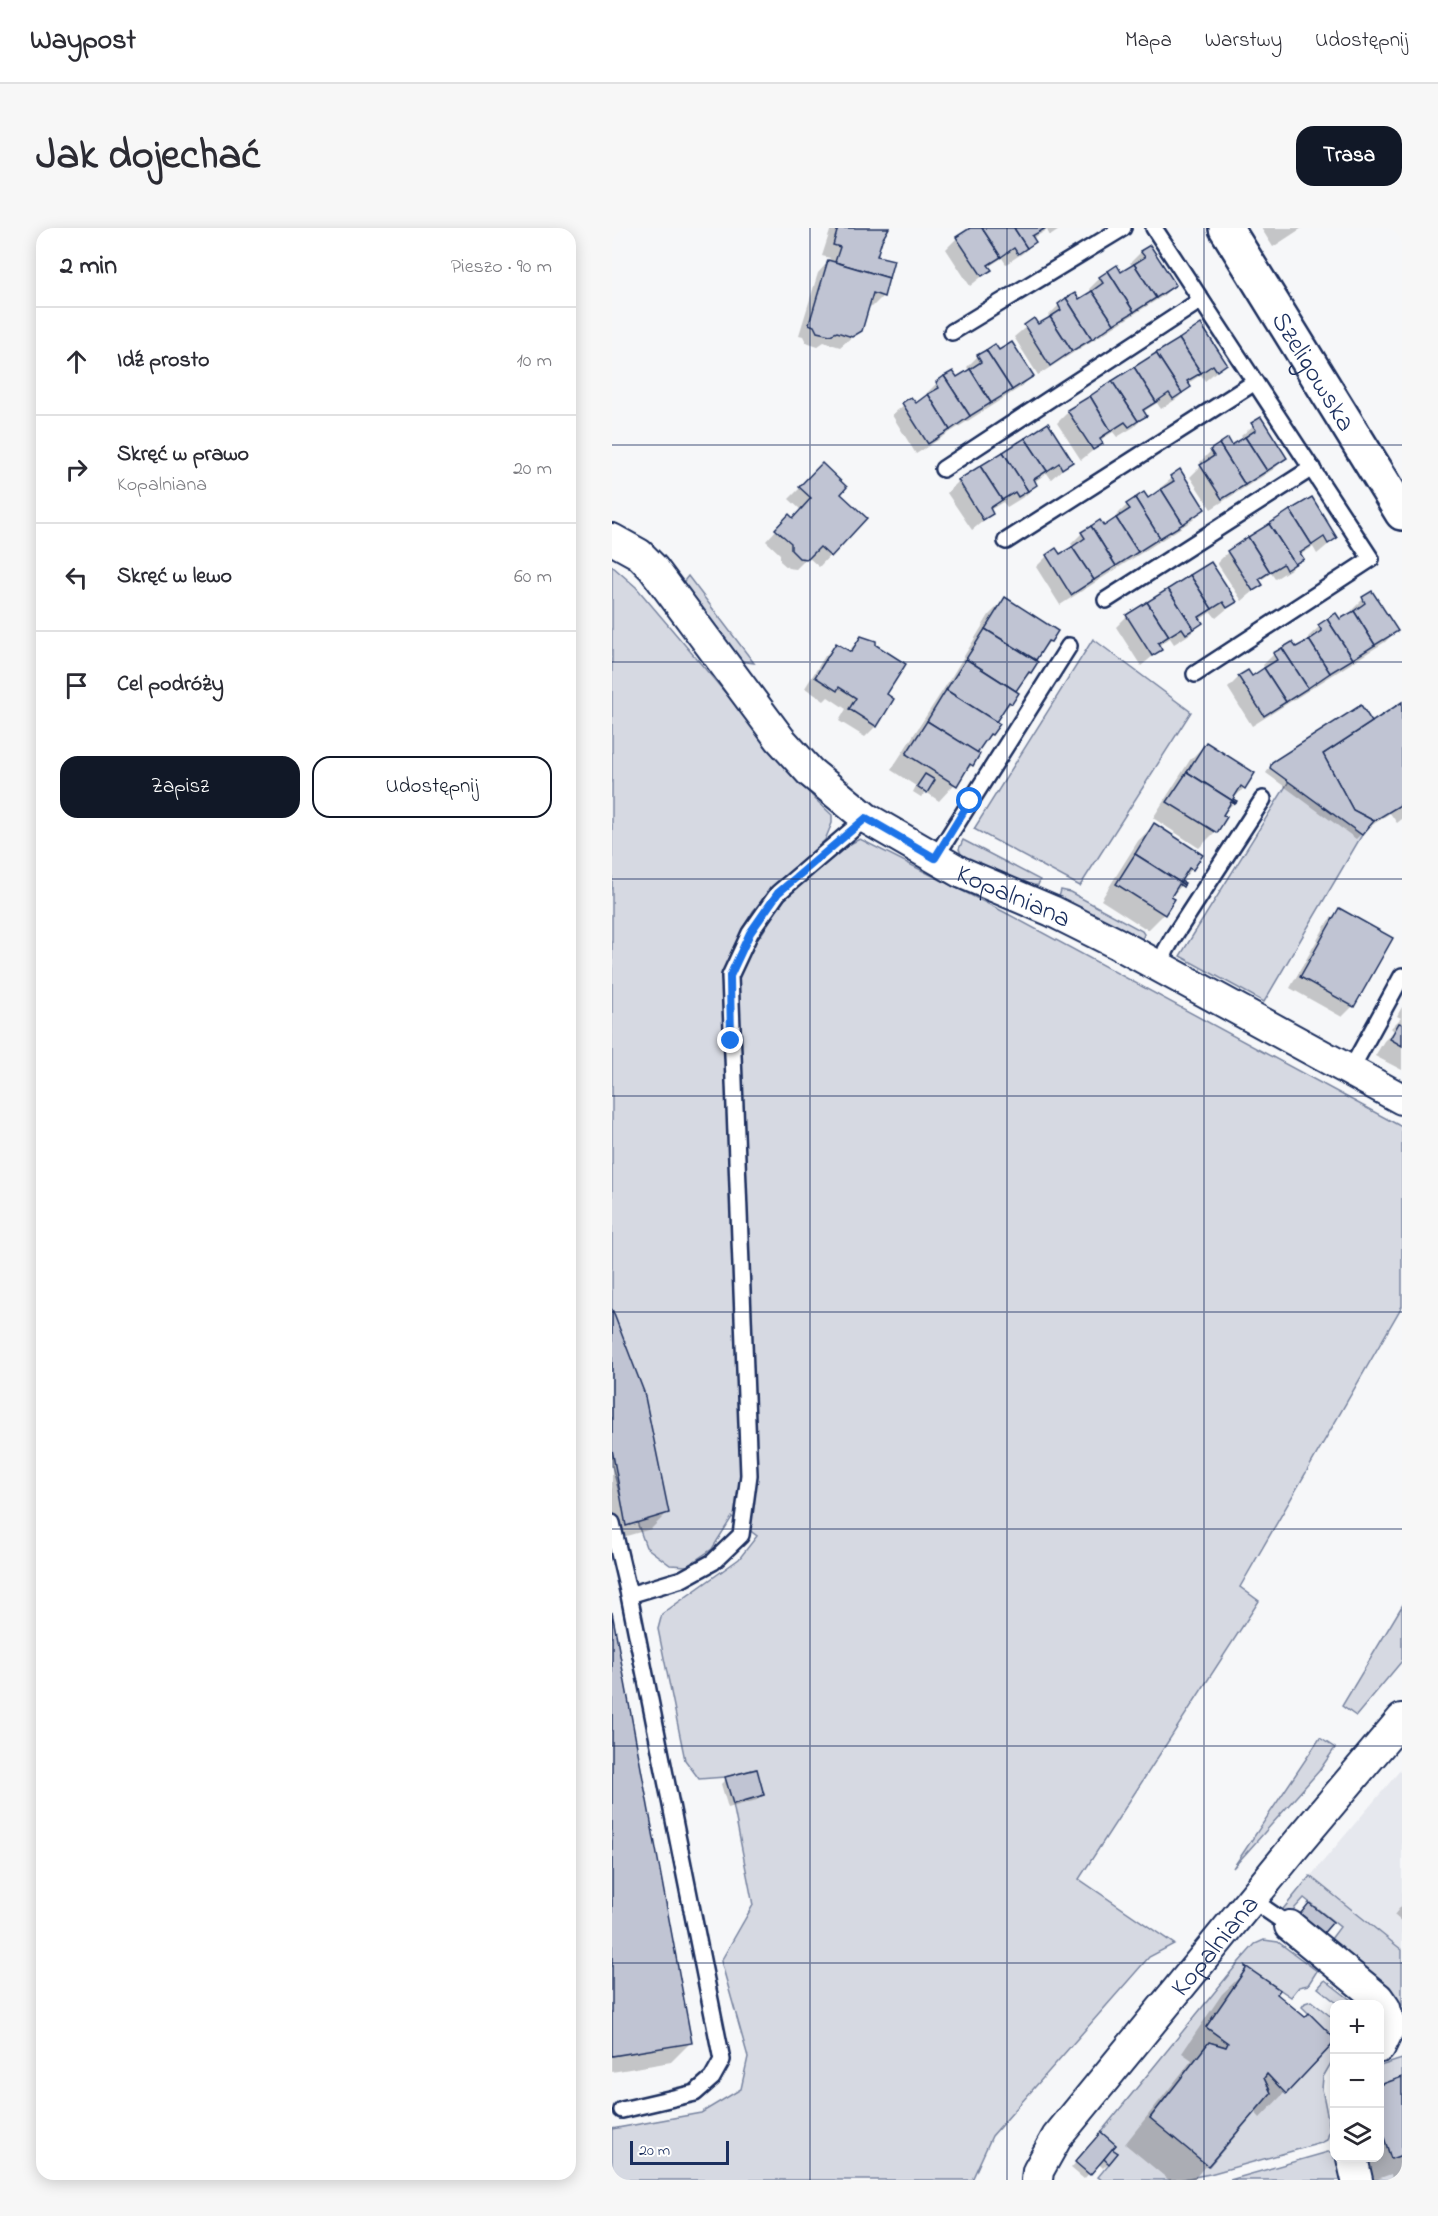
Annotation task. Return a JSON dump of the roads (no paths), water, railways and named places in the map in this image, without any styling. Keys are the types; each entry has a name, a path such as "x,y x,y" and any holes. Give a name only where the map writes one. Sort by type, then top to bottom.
{"street":[{"name":"Szeligowska","path":"1226,228 1402,513"},
{"name":"Kopalniana","path":"612,539 639,554 653,568 780,739 810,772 866,818 977,880 1080,925 1402,1099"},
{"name":"Kopalniana","path":"1037,2180 1038,2171 1057,2137 1251,1899 1402,1719"},
{"path":"1290,1926 1379,2000"},
{"path":"1384,2009 1390,2026 1384,2039"},
{"path":"1353,2162 1357,2180"}],"lane":[{"path":"952,332 1123,228"},
{"path":"1154,228 1371,559 1195,674"},
{"path":"943,470 1202,300"},
{"path":"1006,541 1255,382"},
{"path":"1106,600 1312,468"},
{"path":"935,858 1069,646"},
{"path":"1160,967 1174,936 1263,799"},
{"path":"629,1595 692,1574 713,1562 741,1535 749,1475 730,976 750,933 778,893 866,818"},
{"path":"1350,1071 1402,976"},
{"path":"612,1523 629,1595 722,2060 712,2078 695,2093 622,2110"},
{"path":"1251,1899 1290,1926"}]}
